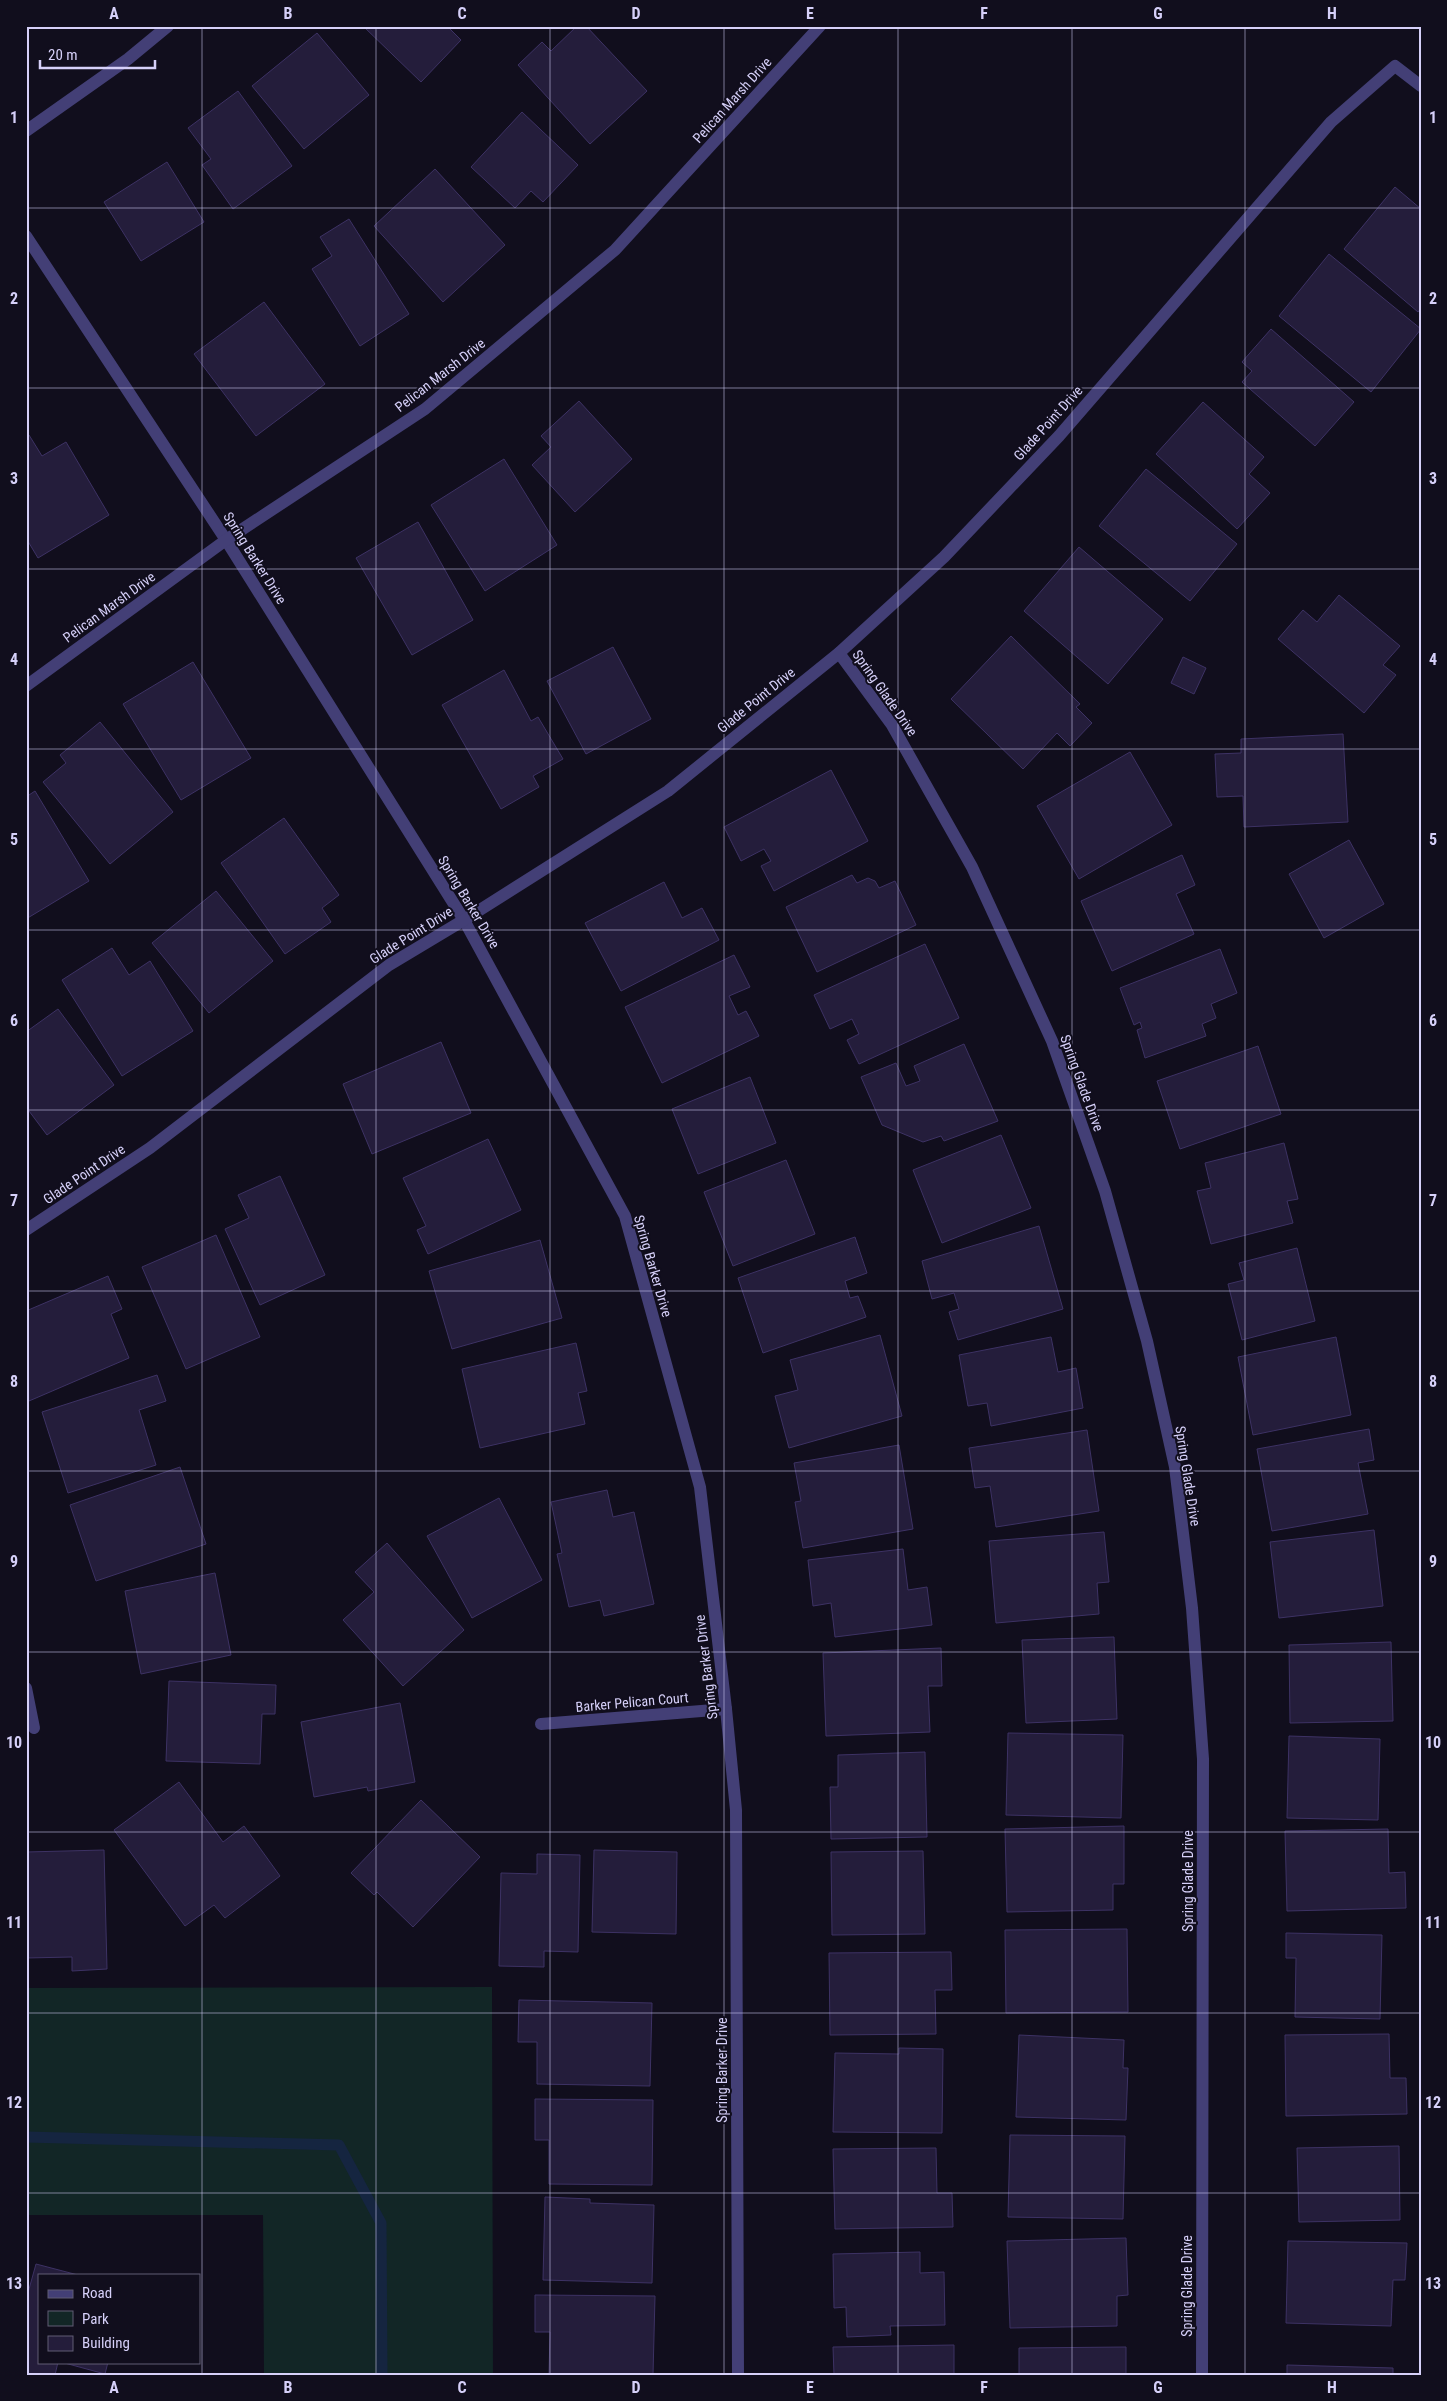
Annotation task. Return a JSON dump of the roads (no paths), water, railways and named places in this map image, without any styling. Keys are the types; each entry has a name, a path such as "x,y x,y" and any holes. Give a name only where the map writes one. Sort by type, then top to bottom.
{"street":[{"path":"26,131 128,59 168,26"},
{"name":"Pelican Marsh Drive","path":"26,686 226,540 425,409 615,250 820,26"},
{"name":"Glade Point Drive","path":"26,1230 150,1148 389,965 464,920 668,791 839,653 944,557 1058,436 1331,122 1395,66 1421,86"},
{"name":"Spring Barker Drive","path":"26,236 226,540 464,920 625,1216 700,1487 736,1810 738,2375"},
{"name":"Spring Glade Drive","path":"839,653 892,725 972,868 1052,1041 1106,1191 1147,1341 1175,1467 1192,1608 1203,1758 1202,2375"},
{"path":"26,1688 34,1728"},
{"name":"Barker Pelican Court","path":"541,1724 726,1709"}],"waterway":[{"path":"26,2137 339,2145 381,2223 382,2375"}]}
